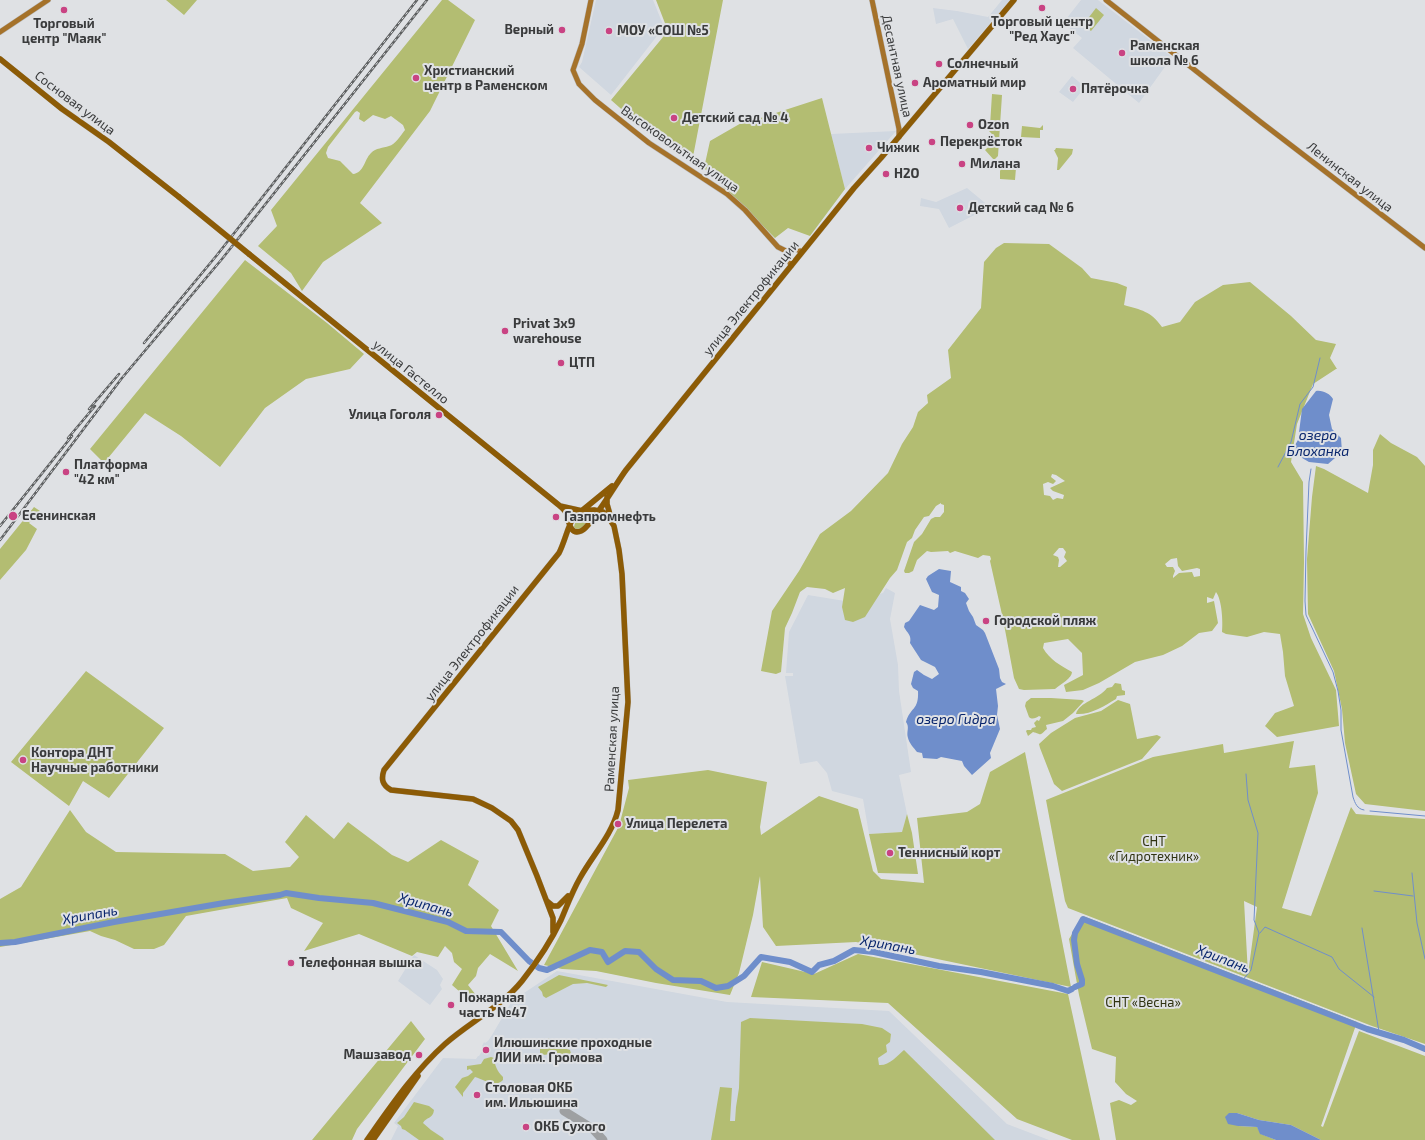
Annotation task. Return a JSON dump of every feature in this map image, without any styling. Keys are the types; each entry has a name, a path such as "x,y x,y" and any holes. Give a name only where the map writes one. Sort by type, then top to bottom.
{"main road":[{"name":"улица Электрофикации","path":"622,475 854,188 899,137 1014,0"},
{"name":"Сосновая улица","path":"0,59 62,109 109,142 179,197"},
{"name":"улица Гастелло","path":"179,197 560,506 566,512 569,525"},
{"path":"622,475 589,523 579,532 572,530 569,525 573,518 604,493 622,475"},
{"name":"Раменская улица","path":"430,1059 455,1036 501,1002 521,982 531,969 553,936 573,890 611,829 618,810 628,702 622,574 618,541 608,508 607,497"},
{"name":"улица Гастелло","path":"560,506 581,511 598,511"},
{"path":"581,511 590,516 589,523"},
{"path":"598,511 607,515 614,526"},
{"name":"улица Электрофикации","path":"546,901 526,848 518,830 511,821 492,808 473,799 391,790 386,787 382,779 384,770 559,553 566,538 569,525"},
{"path":"546,901 553,906 558,906 564,902 573,890"},
{"path":"546,901 553,918"},
{"path":"553,936 554,910 560,909 563,914 561,920"},
{"path":"367,1140 410,1080 430,1059"},
{"path":"373,1140 430,1059"}],"street":[{"path":"0,32 48,0"},
{"name":"Высоковольтная улица","path":"591,0 582,44 573,70 579,84 595,100 649,143 727,194 745,210 778,247 786,251"},
{"name":"Десантная улица","path":"872,0 899,129 899,137"},
{"name":"Ленинская улица","path":"1106,0 1262,123 1425,248"},
{"path":"791,266 786,251 794,248 802,252"}],"shaded area":[{"path":"596,0 653,0 664,27 611,95 579,67 582,62"},
{"path":"1002,0 1010,0 968,49 953,19 936,24 933,8 988,17"},
{"name":"Раменская школа № 6","path":"1081,0 1098,0 1172,57 1139,103 1073,48 1082,38 1063,23"},
{"path":"1072,76 1085,87 1073,102 1059,92"},
{"path":"896,131 845,189 831,134"},
{"name":"Детский сад № 6","path":"967,188 990,207 949,228 939,209 920,206 921,198 936,202"},
{"path":"886,588 895,593 890,619 898,665 899,691 911,772 899,775 907,814 902,832 869,834 863,799 832,791 827,773 817,761 800,764 785,676 793,676 793,673 786,673 789,632 808,595 851,602 883,593"},
{"path":"414,955 437,970 443,979 440,985 442,989 430,1005 398,981"},
{"path":"557,971 727,1002 889,1011 1007,1124 1049,1140 391,1140 398,1126 394,1123 443,1058 476,1059 484,1048 482,1046 484,1042 485,1043 488,1041 512,1001"}],"green space":[{"path":"166,0 197,0 184,15"},
{"path":"442,0 448,0 475,20 430,111 360,203 382,223 323,262 302,291 291,273 258,246 277,226 271,210","holes":["357,111 360,113 359,119 364,122 373,115 385,119 391,116 403,125 405,130 393,144 373,151 362,169 353,174 340,161 328,158 326,153 328,147 355,112"]},
{"path":"656,0 723,0 692,162 644,129 611,100 668,31"},
{"path":"1096,8 1104,15 1091,31 1083,25"},
{"path":"992,94 1002,95 998,156 994,160 985,150 997,139 987,129 990,126"},
{"path":"822,98 845,189 810,236 788,228 775,238 704,168 710,141 743,122 748,122"},
{"path":"1043,125 1043,130 1040,130 1040,138 1021,137 1022,126 1040,128"},
{"path":"1056,148 1073,149 1072,154 1059,170 1057,170 1058,158 1054,150"},
{"path":"1002,167 1016,168 1015,180 1000,179 1000,171"},
{"path":"1004,243 1049,244 1082,268 1091,278 1117,283 1127,287 1124,305 1150,314 1162,327 1180,322 1195,302 1223,285 1250,282 1291,316 1316,340 1336,344 1330,358 1337,369 1313,384 1297,424 1291,462 1303,482 1303,614 1311,638 1336,690 1339,726 1277,737 1265,726 1275,713 1294,706 1285,676 1280,634 1264,632 1247,637 1222,632 1221,606 1216,592 1213,599 1207,597 1207,603 1214,601 1218,623 1212,631 1199,633 1182,646 1163,655 1135,662 1099,683 1083,690 1066,692 1064,685 1083,675 1082,653 1068,639 1044,643 1043,648 1049,656 1072,672 1072,674 1055,689 1019,689 1014,678 990,556 983,555 978,558 955,551 950,553 948,551 927,551 917,560 913,571 905,573 904,571 914,542 922,534 931,519 940,517 944,512 944,505 941,503 936,506 929,516 924,517 915,530 912,538 907,542 897,570 890,578 865,617 853,622 845,620 842,607 845,588 833,593 825,589 807,587 800,592 785,628 781,672 776,674 761,671 772,611 799,571 820,534 851,511 888,473 902,444 913,427 918,412 928,403 927,395 951,378 948,350 981,308 984,262 996,248","holes":["1052,474 1065,481 1050,488 1053,491 1064,495 1063,499 1057,498 1053,500 1050,496 1044,495 1043,484 1048,482 1053,484 1056,481 1051,477","1059,548 1063,548 1066,552 1064,557 1067,561 1058,567 1058,557 1053,555","1177,558 1178,566 1182,571 1197,568 1200,569 1200,576 1194,577 1192,572 1179,573 1173,578 1175,571 1173,567 1167,567 1165,564 1171,559"]},
{"path":"245,260 327,323 364,354 350,369 306,379 265,408 220,467 181,436 145,413 104,463 90,449"},
{"path":"1380,434 1391,443 1417,457 1425,466 1425,811 1365,804 1356,794 1345,743 1342,709 1334,671 1308,614 1307,559 1316,466 1368,493 1373,465 1373,450"},
{"path":"34,507 40,511 29,523 37,529 26,550 0,580 0,549"},
{"path":"584,515 587,517 588,522 579,530 574,528 577,520"},
{"path":"86,671 164,728 109,798 83,781 69,806 11,762"},
{"path":"1115,683 1121,684 1122,690 1125,691 1125,695 1117,696 1116,699 1092,712 1076,714 1081,706 1099,695 1107,688 1112,687"},
{"path":"1031,698 1084,701 1063,721 1046,725 1047,729 1041,734 1033,732 1028,736 1026,731 1036,727 1034,723 1037,720 1039,721 1041,717 1039,716 1033,719 1029,717 1025,706 1026,702"},
{"path":"1118,700 1130,704 1137,739 1157,735 1161,737 1142,759 1062,791 1054,784 1039,744 1051,733 1075,718 1101,711"},
{"name":"СНТ «Гидротехник»","path":"1294,741 1289,768 1315,765 1318,793 1282,908 1311,916 1351,807 1356,814 1425,819 1425,1044 1372,1026 1068,908 1065,901 1046,800 1153,757 1223,744 1224,753","holes":["1244,901 1257,907 1248,974"]},
{"path":"1025,752 1071,987 856,942 776,946 763,927 760,876 753,915 739,973 730,995 656,983 596,971 562,969 544,965 619,826 629,788 628,780 708,770 767,782 760,827 761,835 819,796 858,809 873,871 881,879 924,883 917,818 967,812 980,804 990,772"},
{"path":"70,810 86,832 116,852 225,854 253,871 290,867 299,857 285,842 306,815 334,839 348,822 392,855 408,862 441,840 479,861 468,885 499,910 491,926 518,971 490,954 478,968 476,976 468,985 480,1001 477,1003 468,999 452,985 462,969 454,962 452,953 445,946 438,957 417,952 412,956 359,934 304,951 323,923 291,908 287,898 186,916 164,945 154,949 134,949 90,931 0,947 0,899 21,887"},
{"path":"907,814 912,833 918,874 878,873 869,834 902,832"},
{"name":"СНТ «Весна»","path":"1083,916 1357,1022 1321,1126 1323,1127 1359,1031 1425,1056 1425,1140 1321,1140 1291,1125 1259,1120 1237,1113 1238,1126 1257,1127 1261,1134 1276,1140 1116,1140 1110,1103 1119,1100 1131,1105 1137,1101 1126,1094 1115,1082 1116,1057 1092,1049 1079,995 1069,939"},
{"path":"858,954 1068,994 1100,1140 1072,1140 1017,1119 888,1003 751,997 762,962 814,974"},
{"path":"559,975 608,985 606,987 587,983 573,984 546,998 543,996 538,987"},
{"path":"750,1018 862,1024 882,1028 891,1034 890,1042 886,1045 887,1052 878,1058 879,1065 886,1064 896,1058 904,1050 995,1140 711,1140 720,1087 732,1088 730,1121 735,1121 739,1088 741,1022"},
{"path":"411,1021 425,1039 357,1129 352,1140 312,1140"},
{"path":"548,1038 560,1047 570,1050 572,1057 556,1053 545,1055 540,1054 540,1049"},
{"path":"491,1057 494,1058 495,1064 499,1073 503,1077 503,1080 500,1083 493,1084 475,1077 463,1093 463,1097 455,1087 462,1078 473,1072 470,1069 467,1070 467,1066 481,1064 484,1059"},
{"path":"414,1102 429,1106 434,1110 432,1115 423,1123 444,1140 419,1140 402,1129 397,1123 404,1117"}],"water":[{"name":"озеро Блоханка","path":"1316,391 1326,393 1333,399 1329,415 1332,429 1341,438 1342,452 1328,464 1309,462 1297,455 1295,445 1298,440 1302,409"},
{"name":"озеро Гидра","path":"939,569 951,571 950,582 961,587 961,591 965,593 969,599 966,603 969,611 976,625 985,633 999,669 1000,678 1002,682 1006,684 996,689 998,706 997,715 1000,729 990,753 991,758 972,775 964,766 962,761 941,757 937,759 923,758 922,753 917,752 909,742 908,736 908,726 906,722 916,706 918,697 918,691 913,688 911,684 914,672 917,670 932,679 939,674 935,667 921,660 910,643 910,636 904,627 905,623 909,621 920,605 934,610 938,607 939,595 932,592 926,579"},
{"path":"1229,1113 1237,1113 1259,1120 1291,1125 1321,1140 1276,1140 1260,1134 1257,1127 1228,1124 1225,1117"}],"waterway":[{"path":"1278,467 1291,442 1300,404 1313,387 1320,358"},
{"path":"1311,469 1309,482 1306,551 1306,615 1333,672 1338,691 1341,710 1341,730 1353,797 1358,807 1364,810"},
{"path":"1242,981 1251,970 1259,933 1254,920 1258,833 1248,800 1246,774"},
{"path":"1370,811 1425,816"},
{"path":"1412,873 1417,923 1425,959"},
{"path":"1374,891 1413,896"},
{"name":"Хрипань","path":"0,943 15,942 114,922 286,893 373,903 448,922 466,931 501,932 529,961 539,968 547,970 590,950 602,952 608,962 625,951 639,952 656,969 673,980 701,981 716,988 728,986 744,976 761,957 790,962 812,972 819,965 834,961 854,950 874,952 939,966 981,972 1053,986 1068,991 1072,989"},
{"name":"Хрипань","path":"1075,987 1082,984 1077,964 1074,940 1075,933 1083,919 1367,1029 1404,1040 1425,1049"},
{"path":"1260,933 1265,927 1332,957 1339,969 1374,997"},
{"path":"1362,928 1379,1032"}],"taxiway":[{"path":"564,1111 593,1129 603,1140"}],"railway":[{"path":"144,343 217,255 417,0"},
{"path":"0,540 122,378 222,259 427,0"},
{"path":"89,409 119,374"},
{"path":"68,438 95,406"},
{"path":"0,526 72,436"}],"place":[{"name":"Торговый центр \"Ред Хаус\"","path":"1042,8"},
{"name":"Торговый центр \"Маяк\"","path":"64,10"},
{"name":"Верный","path":"562,30"},
{"name":"МОУ «СОШ №5","path":"609,31"},
{"name":"Раменская школа № 6","path":"1122,53"},
{"name":"Солнечный","path":"939,64"},
{"name":"Христианский центр в Раменском","path":"416,78"},
{"name":"Ароматный мир","path":"915,83"},
{"name":"Пятёрочка","path":"1073,89"},
{"name":"Детский сад № 4","path":"674,118"},
{"name":"Ozon","path":"970,125"},
{"name":"Перекрёсток","path":"932,142"},
{"name":"Чижик","path":"869,148"},
{"name":"Милана","path":"962,164"},
{"name":"H2O","path":"886,174"},
{"name":"Детский сад № 6","path":"960,208"},
{"name":"Privat 3x9 warehouse","path":"505,331"},
{"name":"ЦТП","path":"561,363"},
{"name":"Улица Гоголя","path":"439,415"},
{"name":"Платформа \"42 км\"","path":"66,472"},
{"name":"Есенинская","path":"13,516"},
{"name":"Газпромнефть","path":"556,517"},
{"name":"Городской пляж","path":"986,621"},
{"name":"Контора ДНТ Научные работники","path":"23,760"},
{"name":"Улица Перелета","path":"618,824"},
{"name":"Теннисный корт","path":"890,853"},
{"name":"Телефонная вышка","path":"291,963"},
{"name":"Пожарная часть №47","path":"451,1005"},
{"name":"Илюшинские проходные ЛИИ им. Громова","path":"486,1050"},
{"name":"Машзавод","path":"419,1055"},
{"name":"Столовая ОКБ им. Ильюшина","path":"477,1095"},
{"name":"ОКБ Сухого","path":"526,1127"}]}
